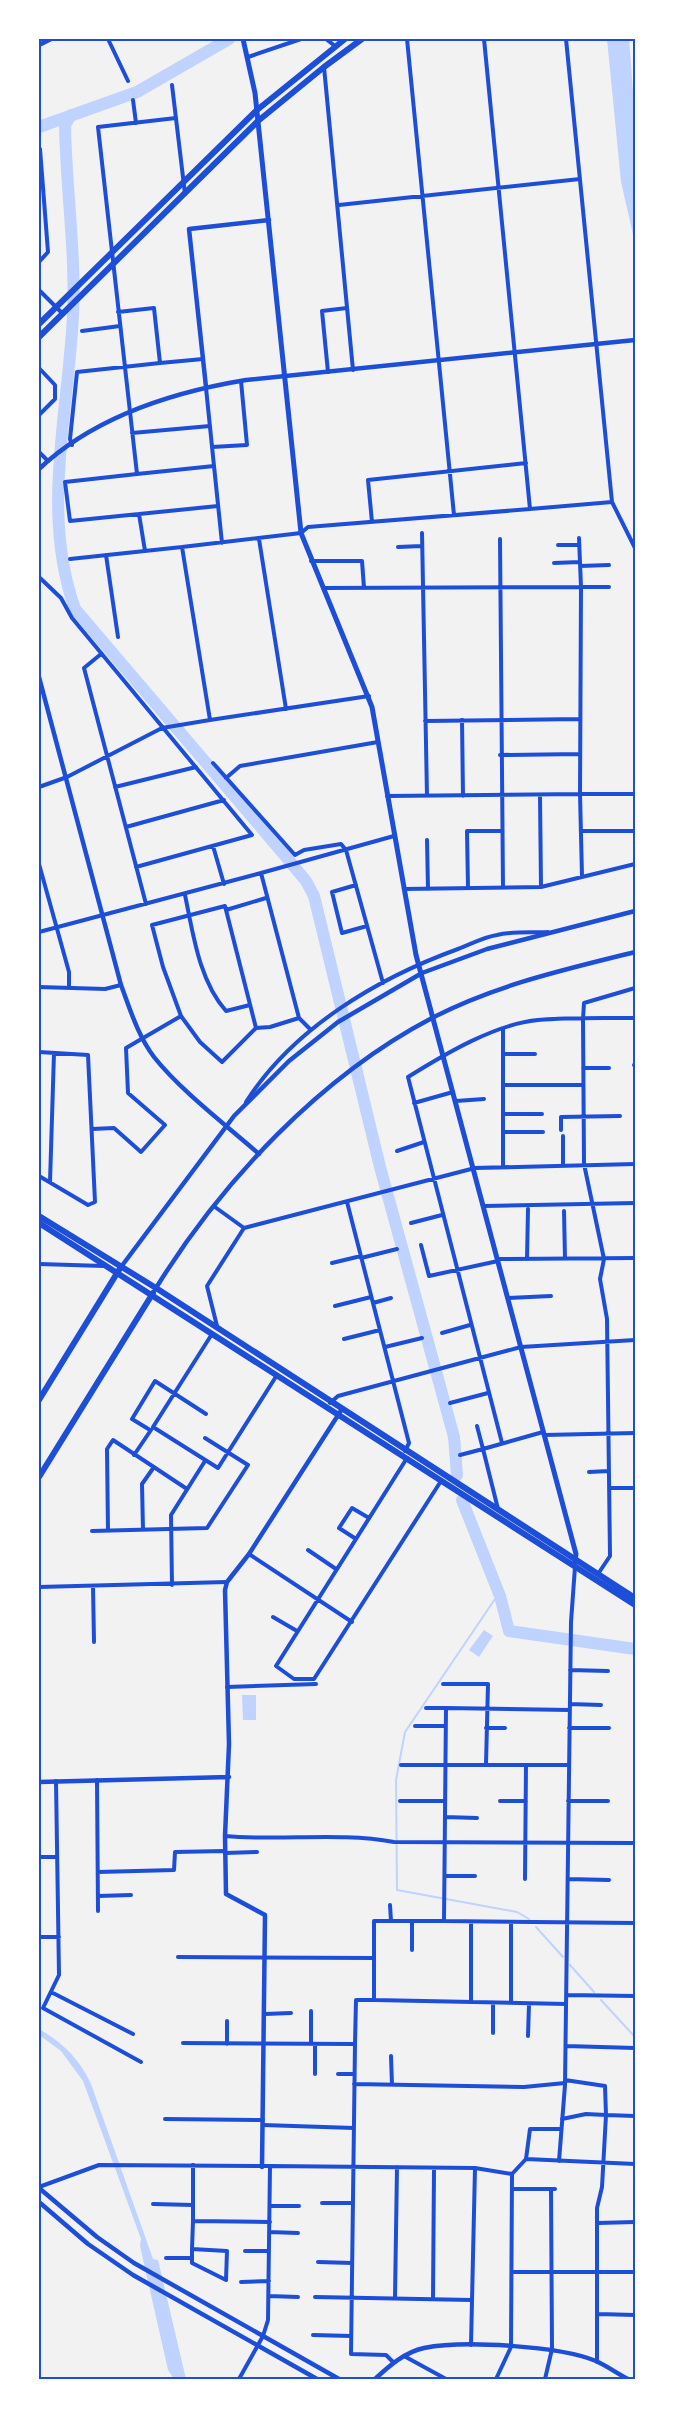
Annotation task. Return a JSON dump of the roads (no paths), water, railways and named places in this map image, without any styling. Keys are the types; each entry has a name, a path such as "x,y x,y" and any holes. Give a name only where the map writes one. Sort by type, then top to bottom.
{"main road":[{"path":"39,324 257,110 345,39"},
{"path":"39,337 258,121 324,66 362,39"},
{"path":"244,42 257,110 301,533 369,696 419,964 544,1434 575,1563"},
{"path":"39,1216 212,1334 329,1404"},
{"path":"39,1223 108,1266 156,1288 340,1412 575,1563 635,1598"},
{"path":"39,1400 119,1270"},
{"path":"39,1477 156,1288"},
{"path":"405,1454 442,1480 497,1513"},
{"path":"596,1576 635,1605"}],"street":[{"path":"39,45 51,39"},
{"path":"108,39 128,81"},
{"path":"248,57 301,39"},
{"path":"326,39 335,46"},
{"path":"407,39 454,515"},
{"path":"484,39 530,509"},
{"path":"566,39 612,502 635,548"},
{"path":"324,66 339,204 353,370"},
{"path":"172,85 185,194"},
{"path":"133,100 136,123"},
{"path":"137,474 98,127 176,118"},
{"path":"39,149 48,252 39,262"},
{"path":"339,204 580,179"},
{"path":"222,543 189,229 269,220"},
{"path":"39,237 47,237"},
{"path":"39,290 58,306 62,315"},
{"path":"118,312 154,308 160,363"},
{"path":"328,373 322,311 347,308"},
{"path":"82,331 120,326"},
{"path":"39,469 71,446 129,413 206,387 241,381 635,340"},
{"path":"71,446 77,372 203,359"},
{"path":"39,368 55,385 55,399 39,415"},
{"path":"212,447 247,445 241,381"},
{"path":"132,433 210,426"},
{"path":"39,452 48,461"},
{"path":"372,522 368,480 526,464"},
{"path":"214,466 65,482 70,521 218,506"},
{"path":"70,560 259,539 301,533 308,527 612,502"},
{"path":"139,514 145,551"},
{"path":"422,533 427,796"},
{"path":"579,537 582,876"},
{"path":"259,539 286,709"},
{"path":"500,539 500,755 503,887"},
{"path":"558,545 579,545"},
{"path":"398,547 422,546"},
{"path":"182,547 210,720"},
{"path":"106,555 118,637"},
{"path":"311,561 362,561 364,588"},
{"path":"554,563 609,565"},
{"path":"39,577 61,598 72,618 101,654 165,727 252,835 136,867"},
{"path":"322,588 609,586"},
{"path":"101,654 84,668 147,904"},
{"path":"39,677 121,985 143,1038 154,1056 193,1096 259,1154"},
{"path":"39,787 67,777 165,727 369,696"},
{"path":"425,721 500,718 534,722 580,719"},
{"path":"462,720 463,796"},
{"path":"226,778 240,766 378,742"},
{"path":"500,755 580,754"},
{"path":"213,763 295,855 304,850 340,844 346,849 383,983"},
{"path":"115,787 196,767"},
{"path":"387,796 635,794"},
{"path":"540,796 541,887"},
{"path":"126,827 224,800"},
{"path":"468,888 467,831 501,831"},
{"path":"580,831 635,831"},
{"path":"39,932 184,895 394,836"},
{"path":"428,840 428,888"},
{"path":"213,846 224,884"},
{"path":"39,864 69,972 69,988"},
{"path":"404,889 541,887 635,864"},
{"path":"261,873 299,1018 311,1030"},
{"path":"356,885 332,892 342,933 367,926"},
{"path":"184,895 203,967 219,1004 226,1011 250,1005"},
{"path":"226,910 266,898"},
{"path":"256,1029 225,906 152,925 163,967 181,1016 200,1042 222,1062 256,1029 299,1018"},
{"path":"119,1270 244,1105 289,1061 338,1022 422,973 487,949 635,911"},
{"path":"244,1105 265,1072 311,1030 347,1003 419,964 497,935 548,932"},
{"path":"156,1288 215,1207 259,1154 309,1104 366,1059 434,1017 546,976 635,952"},
{"path":"39,987 105,990 121,985"},
{"path":"596,1576 610,1556 608,1342 600,1279 604,1259 584,1164 582,1085 584,1003 635,988"},
{"path":"92,1129 114,1128 141,1152 165,1125 128,1093 126,1048 181,1016"},
{"path":"502,1443 408,1077 443,1055 502,1029 536,1020 635,1018"},
{"path":"502,1029 503,1167"},
{"path":"39,1052 88,1055 95,1202 88,1205 39,1176"},
{"path":"50,1182 54,1053"},
{"path":"503,1054 535,1054"},
{"path":"583,1068 609,1068"},
{"path":"503,1085 582,1085"},
{"path":"414,1102 453,1092"},
{"path":"456,1101 484,1099"},
{"path":"503,1114 542,1114"},
{"path":"561,1130 561,1117 620,1116"},
{"path":"503,1132 543,1132"},
{"path":"563,1136 563,1165"},
{"path":"397,1151 424,1142"},
{"path":"217,1328 207,1286 244,1228 474,1168 635,1164"},
{"path":"346,1202 409,1443 369,1518 276,1666 294,1679 314,1679 442,1480"},
{"path":"484,1206 635,1203"},
{"path":"215,1207 244,1228"},
{"path":"527,1259 528,1209"},
{"path":"564,1211 565,1259"},
{"path":"411,1223 442,1215"},
{"path":"635,1219 635,1240"},
{"path":"420,1245 429,1276 498,1260 635,1258"},
{"path":"332,1263 398,1249"},
{"path":"39,1264 108,1266"},
{"path":"508,1298 551,1296"},
{"path":"335,1306 371,1297"},
{"path":"373,1303 391,1298"},
{"path":"442,1333 471,1325"},
{"path":"344,1339 380,1330"},
{"path":"134,1455 212,1334"},
{"path":"385,1347 422,1338"},
{"path":"329,1404 338,1396 520,1347 635,1340"},
{"path":"206,1413 155,1381 132,1419 218,1468 277,1374"},
{"path":"450,1403 488,1393"},
{"path":"262,2167 265,1915 226,1894 225,1836 229,1777 227,1582 249,1554 340,1412"},
{"path":"477,1426 497,1513"},
{"path":"460,1455 544,1434 635,1433"},
{"path":"92,1531 207,1528 248,1465 205,1438"},
{"path":"108,1530 107,1449 113,1440 187,1489"},
{"path":"172,1585 171,1515 205,1461"},
{"path":"143,1530 142,1484 153,1467"},
{"path":"589,1472 609,1471"},
{"path":"610,1488 635,1488"},
{"path":"356,1539 339,1528 352,1508 369,1518"},
{"path":"308,1550 336,1569"},
{"path":"249,1554 352,1622"},
{"path":"559,2161 566,2046 570,1670 575,1563"},
{"path":"39,1587 227,1582"},
{"path":"93,1586 94,1642"},
{"path":"273,1617 297,1631"},
{"path":"570,1670 608,1671"},
{"path":"227,1687 316,1684"},
{"path":"443,1684 488,1684 486,1764"},
{"path":"570,1704 601,1705"},
{"path":"426,1708 570,1710"},
{"path":"444,1921 444,1726 446,1708"},
{"path":"415,1726 444,1726"},
{"path":"486,1728 505,1728"},
{"path":"569,1728 609,1728"},
{"path":"401,1764 569,1765"},
{"path":"525,1879 526,1764"},
{"path":"39,1782 229,1777"},
{"path":"96,1780 98,1911"},
{"path":"56,1781 59,1975 43,2008 141,2062"},
{"path":"400,1801 445,1801"},
{"path":"500,1801 526,1801"},
{"path":"568,1801 608,1801"},
{"path":"445,1817 477,1818"},
{"path":"225,1836 264,1839 371,1838 396,1842 635,1843"},
{"path":"98,1872 174,1870 175,1852 257,1852"},
{"path":"39,1857 57,1857"},
{"path":"445,1876 475,1876"},
{"path":"567,1879 609,1880"},
{"path":"98,1896 131,1895"},
{"path":"390,1905 391,1921"},
{"path":"374,2000 374,1921 635,1923"},
{"path":"412,1921 412,1950"},
{"path":"471,1922 471,2002"},
{"path":"511,2003 512,1922"},
{"path":"39,1937 59,1937"},
{"path":"178,1957 374,1958"},
{"path":"51,1992 133,2034"},
{"path":"567,1995 635,1996"},
{"path":"393,2362 386,2355 351,2354 356,2000 566,2004"},
{"path":"493,2003 493,2033"},
{"path":"528,2036 529,2004"},
{"path":"311,2011 315,2074"},
{"path":"265,2014 291,2013"},
{"path":"227,2021 227,2044"},
{"path":"183,2043 355,2044"},
{"path":"566,2046 635,2048"},
{"path":"391,2056 392,2085"},
{"path":"338,2074 354,2074"},
{"path":"354,2084 524,2086 565,2082 605,2086 606,2115 602,2187 597,2208 597,2362"},
{"path":"562,2118 585,2114 635,2116"},
{"path":"165,2119 354,2128"},
{"path":"496,2379 511,2347 512,2174 526,2159 530,2129 561,2129"},
{"path":"526,2159 635,2164"},
{"path":"339,2379 134,2264 97,2237 39,2188 99,2165 114,2164 475,2168 512,2174"},
{"path":"192,2249 227,2251 226,2280 192,2263 192,2249 193,2221 193,2165"},
{"path":"241,2378 263,2336 268,2320 270,2166"},
{"path":"395,2298 397,2167"},
{"path":"433,2299 434,2168"},
{"path":"471,2346 475,2168"},
{"path":"512,2188 553,2189 552,2349 545,2379"},
{"path":"39,2202 88,2244 133,2275 316,2379"},
{"path":"322,2203 352,2203"},
{"path":"153,2204 193,2205"},
{"path":"270,2206 299,2206"},
{"path":"193,2221 270,2222"},
{"path":"598,2223 635,2222"},
{"path":"269,2232 298,2233"},
{"path":"245,2251 269,2251"},
{"path":"166,2258 192,2258"},
{"path":"318,2262 352,2263"},
{"path":"512,2272 635,2272"},
{"path":"241,2282 269,2282"},
{"path":"268,2296 298,2297"},
{"path":"315,2298 472,2300"},
{"path":"598,2314 635,2315"},
{"path":"313,2335 351,2336"},
{"path":"375,2379 393,2362 422,2348 471,2346 552,2349 597,2362 628,2379"},
{"path":"404,2356 446,2379"}],"water":[{"path":"607,39 629,39 635,118 635,243 621,182"},
{"path":"484,1630 493,1636 479,1657 469,1650"},
{"path":"242,1695 256,1695 256,1720 243,1720"},
{"path":"39,2029 70,2052 91,2084 153,2259 158,2260 186,2379 174,2379 168,2370 140,2246 141,2239 83,2081 61,2051 39,2035"}],"waterway":[{"path":"39,127 137,92 229,39"},
{"path":"71,115 65,125 74,292 58,500 65,573 75,609 282,852 306,881 314,896 380,1167 454,1437 457,1475"},
{"path":"462,1500 500,1596 509,1631 635,1649"},
{"path":"500,1596 495,1599 405,1732 396,1780 397,1890 517,1912 529,1919"},
{"path":"536,1927 563,1957"},
{"path":"570,1965 594,1992"},
{"path":"601,2000 635,2037"}]}
